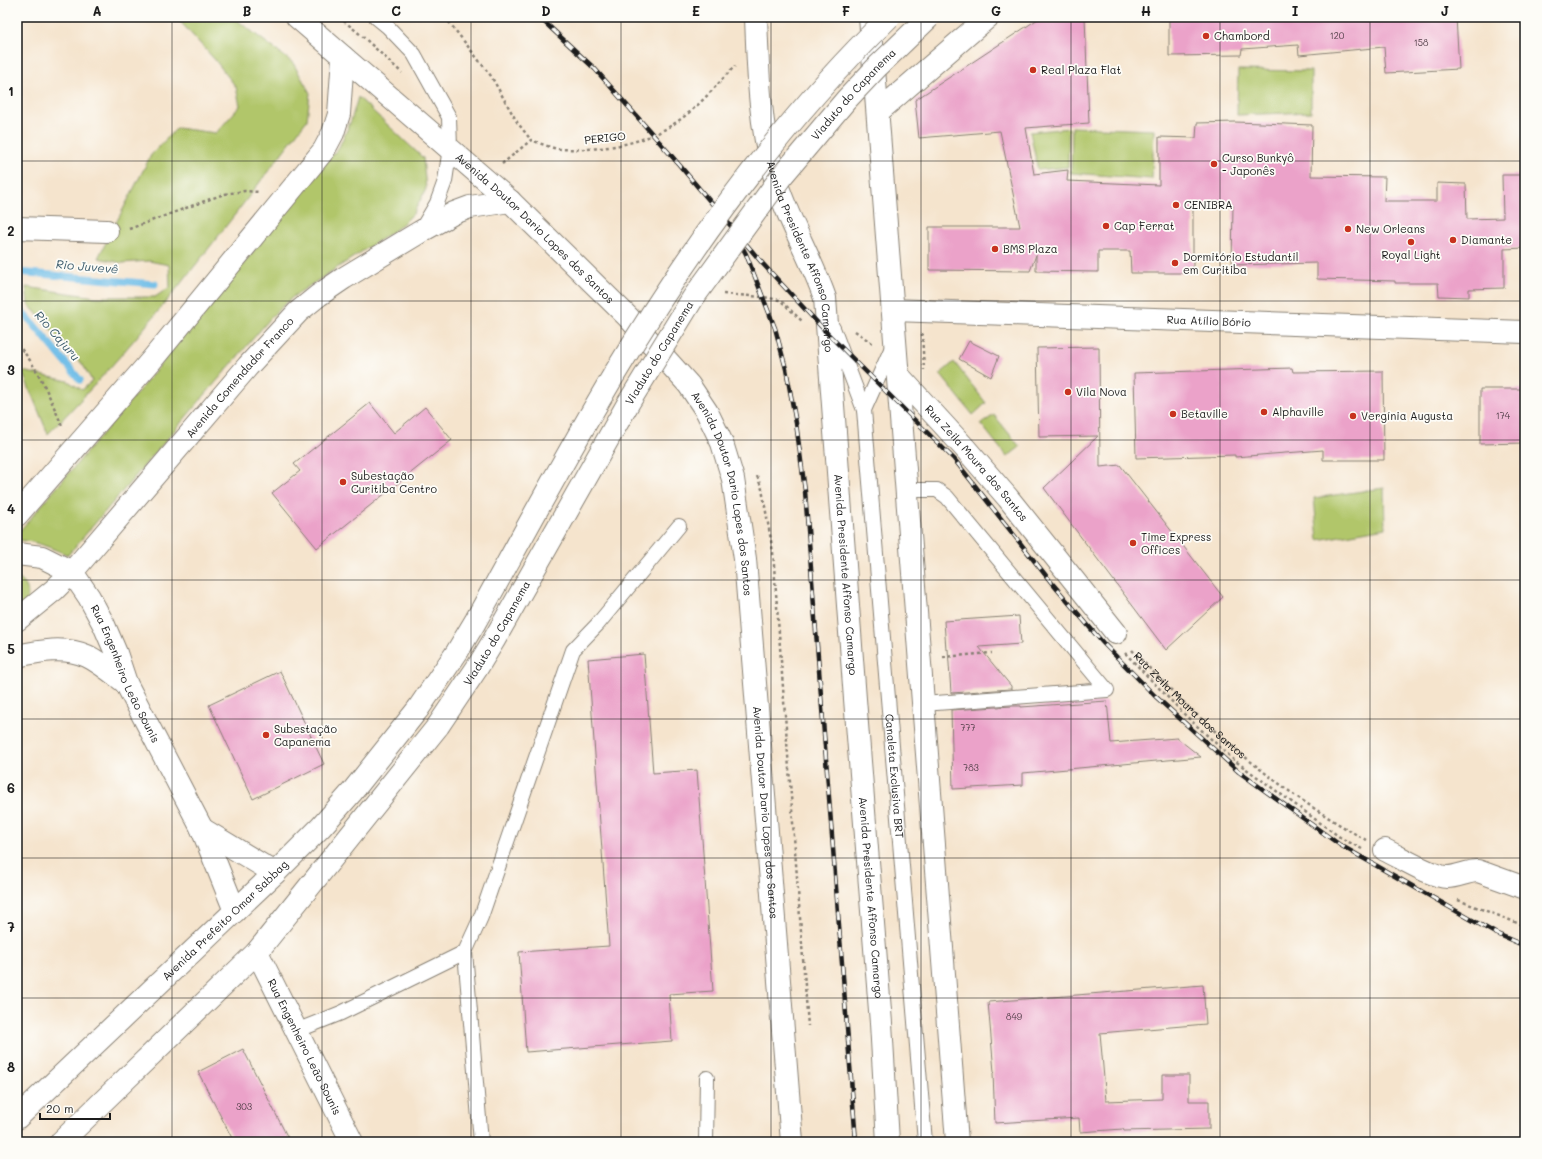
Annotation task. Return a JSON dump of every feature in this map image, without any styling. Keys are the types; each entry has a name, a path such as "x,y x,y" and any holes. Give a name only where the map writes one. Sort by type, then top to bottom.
{"main road":[{"name":"Avenida Doutor Dario Lopes dos Santos","path":"297,17 510,201 628,317 689,385 707,412 722,443 733,479 740,517 746,566 792,1142"},
{"name":"Avenida Presidente Affonso Camargo","path":"756,17 762,103 766,137 773,171 785,206 815,270 825,298 850,639 881,1023 888,1142"},
{"path":"870,17 957,1142"},
{"name":"Avenida Prefeito Omar Sabbag","path":"17,1118 275,873 321,827 352,792 418,709 457,652 475,622 614,374 681,270 744,182 801,111 889,17"},
{"name":"Viaduto do Capanema","path":"257,952 438,726 490,647 629,402 702,285 781,177 846,100 878,66 929,17"},
{"path":"878,112 988,17"},
{"path":"17,515 150,362 324,150 333,133 339,114 343,57"},
{"name":"Avenida Comendador Franco","path":"17,620 54,590 72,572 248,366 298,312 344,278 454,213 470,207 510,201"},
{"path":"17,228 107,231"},
{"name":"Rua Atílio Bório","path":"893,310 1525,332"},
{"name":"Rua Zeila Moura dos Santos","path":"898,375 1008,498 1119,642"},
{"name":"Rua Engenheiro Leão Sounis","path":"17,554 42,557 72,572 89,597 104,625 116,653 126,683 202,829 234,911"},
{"path":"17,656 53,650 68,651 88,656 126,683"},
{"path":"202,829 275,873"},
{"path":"1375,851 1437,875 1448,877 1470,871 1478,871 1525,888"},
{"path":"61,1142 257,952"},
{"name":"Rua Engenheiro Leão Sounis","path":"257,952 352,1142"}],"lane":[{"path":"376,17 387,26 414,54 449,117 450,148 445,181 437,203 420,232"},
{"name":"Canaleta Exclusiva BRT","path":"826,311 864,410 925,1142"},
{"name":"Canaleta Exclusiva BRT","path":"864,410 895,340"},
{"path":"907,490 938,490 947,497 1107,690 923,704"},
{"path":"481,1142 466,952 480,917 573,650 597,625 678,526"},
{"path":"296,1031 341,1013 466,952"},
{"path":"706,1142 707,1078"}],"path":[{"path":"339,17 361,35 406,77"},
{"path":"445,17 491,76 517,122 531,140 502,164"},
{"name":"PERIGO","path":"531,140 558,149 590,148 624,145 654,136 686,116 739,62"},
{"path":"107,231 124,230 143,225 224,194 245,191 266,192"},
{"path":"716,293 780,300 808,327"},
{"path":"920,311 925,372"},
{"path":"17,345 24,351 42,382 64,429"},
{"path":"1119,642 1141,671 1185,715 1234,760 1341,838 1375,851"},
{"name":"Rua Zeila Moura dos Santos","path":"1119,642 1212,730 1254,765 1303,802 1338,824 1375,851"},
{"path":"920,659 992,653"},
{"path":"1458,899 1525,926"}],"green space":[{"path":"176,17 233,17 293,63 310,93 307,120 183,281 151,320 48,434 22,371 68,381 82,390 92,381 83,365 28,304 26,287 96,297 155,297 170,287 169,265 149,261 122,263 98,258 151,155 177,128 216,133 240,106 236,87 215,60"},
{"path":"1238,70 1311,71 1311,112 1237,115"},
{"path":"358,97 423,158 426,189 413,214 398,228 294,296 275,313 68,555 37,543 17,540 17,534 132,399 339,147 351,121"},
{"path":"1072,127 1154,130 1152,179 1071,173"},
{"path":"1069,128 1068,167 1038,170 1030,132"},
{"path":"954,362 986,403 973,415 940,374"},
{"path":"994,415 1020,447 1007,457 981,424"},
{"path":"1384,488 1385,528 1318,540 1314,498"},
{"path":"17,577 26,585 28,595 27,603 17,608"}],"building":[{"path":"1041,17 1085,17 1089,123 1026,128 1034,174 1068,170 1067,181 1159,185 1159,137 1196,138 1197,123 1235,122 1312,125 1311,176 1385,177 1384,201 1437,201 1437,183 1466,184 1467,219 1503,218 1502,175 1525,175 1525,248 1504,249 1504,288 1469,289 1469,297 1439,296 1438,283 1395,283 1395,281 1317,279 1317,263 1232,265 1233,205 1193,207 1193,273 1131,273 1130,251 1098,251 1098,272 1036,271 1036,255 1030,271 929,270 929,227 1020,227 1000,131 919,138 915,100"},
{"path":"1169,17 1456,17 1459,69 1386,73 1384,47 1299,55 1298,45 1242,49 1241,55 1169,56"},
{"path":"969,341 999,356 991,377 959,359"},
{"name":"Time Express Offices","path":"1099,347 1100,467 1120,465 1223,597 1166,650 1044,488 1098,436 1039,437 1037,348"},
{"path":"1292,368 1293,372 1383,371 1384,460 1323,460 1323,450 1235,457 1235,455 1136,458 1134,373"},
{"path":"1480,389 1525,389 1525,443 1480,444"},
{"name":"Subestação Curitiba Centro","path":"370,403 394,433 425,407 452,440 317,548 272,493 300,471 294,464"},
{"path":"1019,616 1021,644 979,647 1011,686 1011,689 951,693 948,649 946,650 944,621"},
{"path":"644,654 653,773 697,770 713,991 669,994 672,1041 526,1052 519,952 609,946 588,659"},
{"name":"Subestação Capanema","path":"280,671 324,764 253,799 209,705"},
{"path":"1107,701 1111,743 1177,738 1201,757 1023,773 1023,785 953,789 951,710"},
{"path":"1203,985 1206,1024 1100,1033 1106,1101 1162,1099 1162,1075 1189,1075 1189,1101 1209,1101 1209,1129 1124,1131 1123,1129 1080,1132 1079,1118 995,1123 994,1072 988,1002"},
{"path":"243,1049 290,1142 234,1142 198,1072"}],"waterway":[{"name":"Rio Juvevê","path":"17,272 155,284"},
{"name":"Rio Cajuru","path":"17,307 30,320 80,380"}],"railway":[{"path":"539,17 595,69 670,154 763,264 828,334 954,459 1051,582 1103,643 1155,696 1239,772 1340,845 1495,933 1525,946"},
{"path":"738,239 746,254 775,328 786,369 796,423 805,491 856,1142"}],"place":[{"name":"Chambord","path":"1206,36"},
{"name":"Real Plaza Flat","path":"1033,70"},
{"name":"Curso Bunkyô - Japonês","path":"1214,164"},
{"name":"CENIBRA","path":"1176,205"},
{"name":"Cap Ferrat","path":"1106,226"},
{"name":"New Orleans","path":"1348,229"},
{"name":"Diamante","path":"1453,240"},
{"name":"Royal Light","path":"1411,242"},
{"name":"BMS Plaza","path":"995,249"},
{"name":"Dormitório Estudantil em Curitiba","path":"1175,263"},
{"name":"Vila Nova","path":"1068,392"},
{"name":"Alphaville","path":"1264,412"},
{"name":"Betaville","path":"1173,414"},
{"name":"Vergínia Augusta","path":"1353,416"},
{"name":"Subestação Curitiba Centro","path":"343,482"},
{"name":"Time Express Offices","path":"1133,543"},
{"name":"Subestação Capanema","path":"266,735"}]}
